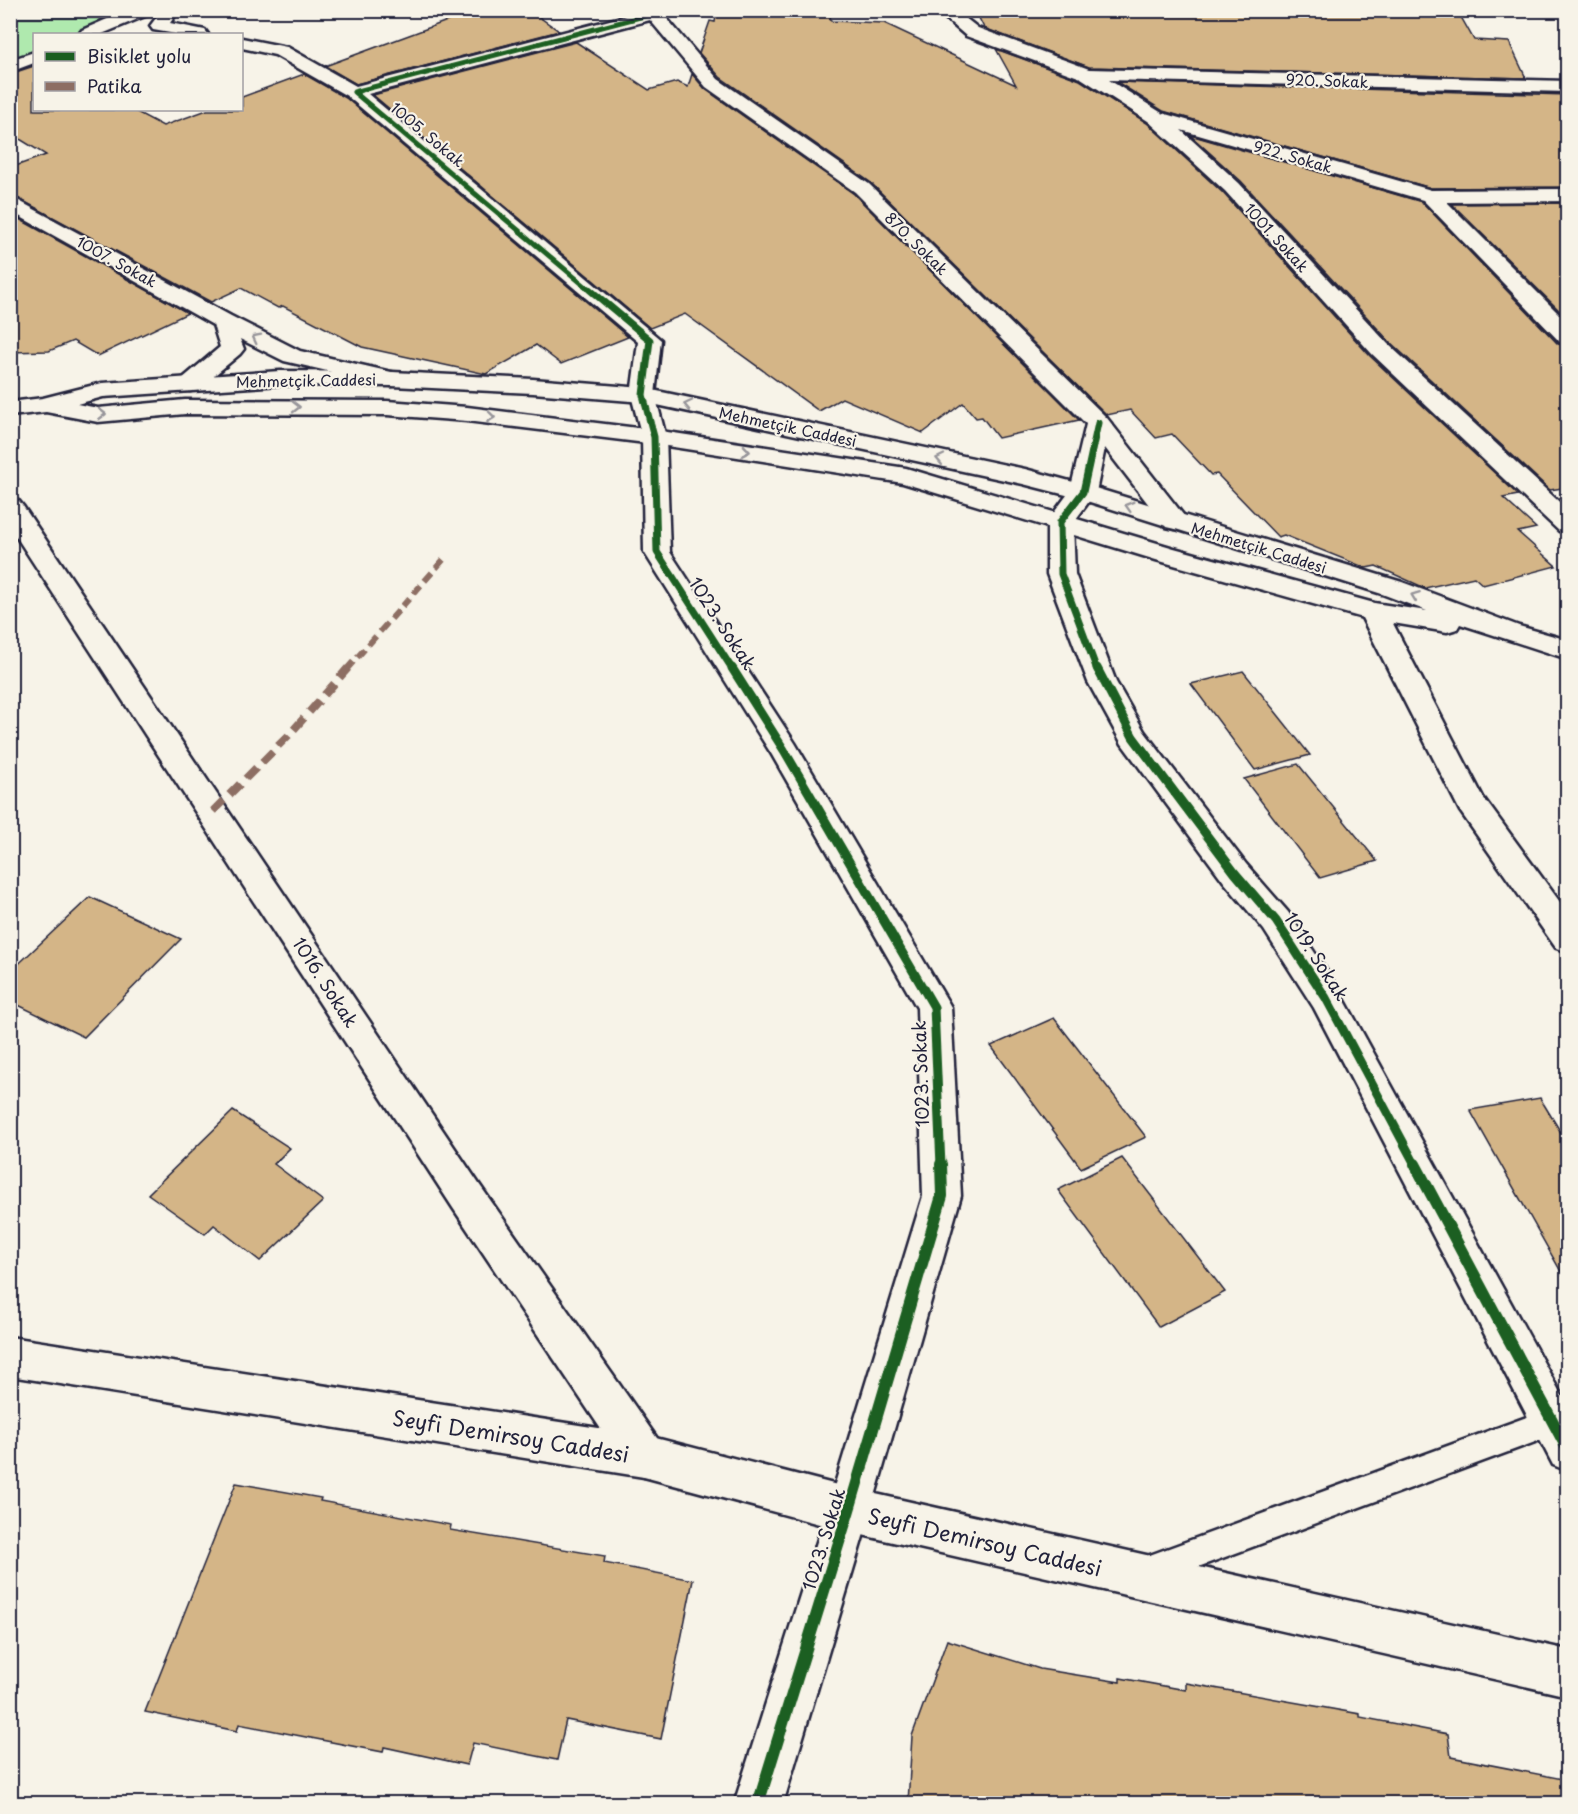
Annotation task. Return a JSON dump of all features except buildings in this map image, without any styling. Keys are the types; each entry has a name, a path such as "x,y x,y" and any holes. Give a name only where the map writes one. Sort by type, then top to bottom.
{"street":[{"path":"90,33 144,10"},
{"path":"171,10 159,26 194,33"},
{"path":"626,10 661,13"},
{"name":"1001. Sokak","path":"944,10 972,32 1088,74 1155,117 1232,187 1380,349 1568,525"},
{"name":"1005. Sokak","path":"354,92 661,13"},
{"name":"870. Sokak","path":"661,13 712,83 862,188 1098,423 1175,521"},
{"name":"1005. Sokak","path":"243,43 281,51 354,92 650,340 643,395"},
{"path":"10,67 33,57"},
{"name":"920. Sokak","path":"1088,74 1568,87"},
{"name":"922. Sokak","path":"1155,117 1430,196 1568,195"},
{"name":"922. Sokak","path":"1430,196 1566,334"},
{"name":"1007. Sokak","path":"10,202 223,321 292,356 392,378"},
{"path":"190,384 232,349 223,321"},
{"name":"Mehmetçik Caddesi","path":"10,409 44,405 102,390 280,378 392,378 643,395 1025,477 1083,492 1392,588 1509,632 1568,650"},
{"name":"1023. Sokak","path":"643,395 654,437 657,552 784,750 934,1006 942,1196 849,1510 758,1803"},
{"name":"Mehmetçik Caddesi","path":"44,405 98,415 185,407 387,408 467,414 654,437 906,476 1373,612 1509,632"},
{"path":"1060,522 1083,492 1098,423"},
{"name":"1016. Sokak","path":"10,506 466,1196 644,1455"},
{"name":"1019. Sokak","path":"1060,522 1061,573 1102,682 1133,737 1235,873 1276,921 1326,998 1561,1436"},
{"path":"1373,612 1471,804 1568,939"},
{"name":"Seyfi Demirsoy Caddesi","path":"10,1356 644,1455 849,1510 1568,1672"}],"lane":[{"path":"1136,1576 1561,1436"}],"green space":[{"path":"11,18 102,18 87,29 70,33 33,33 33,51 11,62"}],"marked path":[{"path":"213,811 288,736 445,558"}],"cycle path":[{"path":"667,10 354,92 650,340 643,395 654,437 657,552 784,750 934,1007 942,1196 849,1510 758,1804"},
{"path":"1098,423 1083,492 1060,522 1061,574 1102,682 1133,737 1235,873 1276,921 1326,998 1568,1450"}]}
